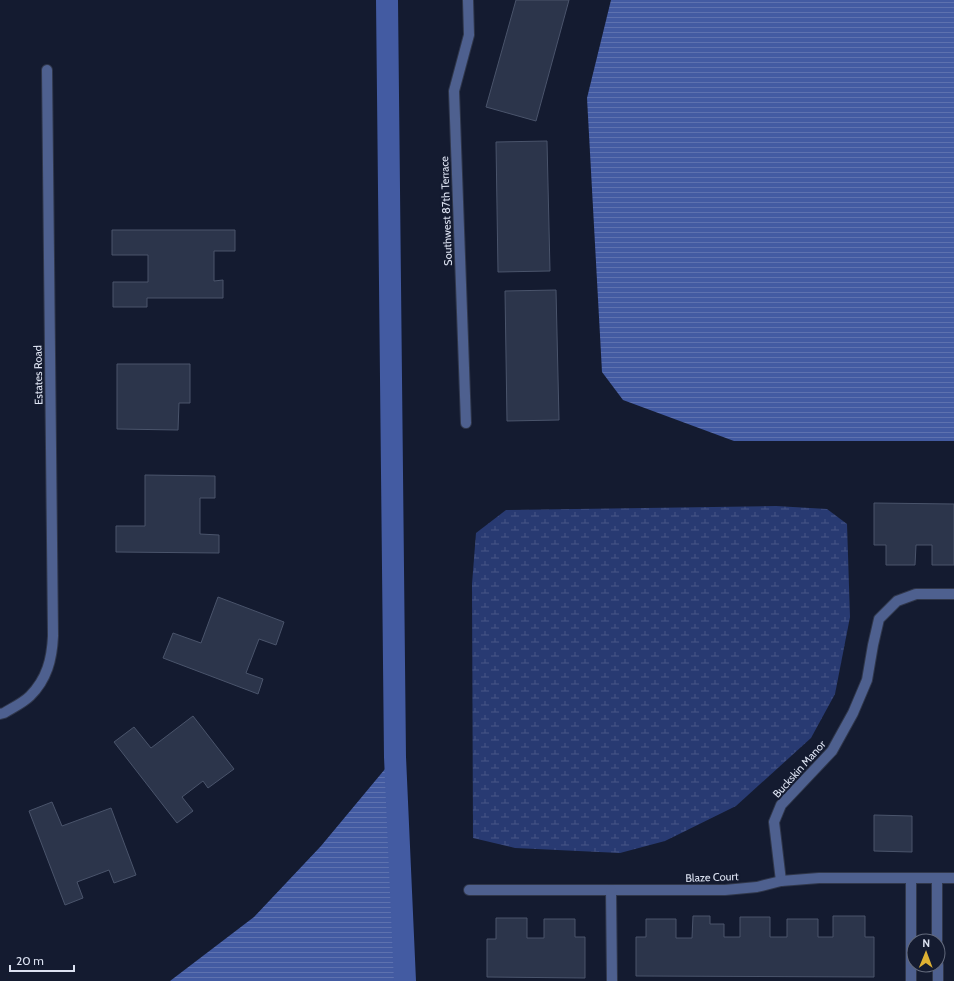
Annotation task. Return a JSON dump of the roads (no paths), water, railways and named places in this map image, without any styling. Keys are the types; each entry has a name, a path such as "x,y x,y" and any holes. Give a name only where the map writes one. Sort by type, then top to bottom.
{"street":[{"name":"Southwest 87th Terrace","path":"466,423 454,91 469,35 468,0"},
{"name":"Estates Road","path":"0,714 4,713 30,696 44,677 52,655 47,70"},
{"name":"Buckskin Manor","path":"781,881 774,822 781,806 832,751 853,713 867,680 879,619 897,601 916,594 954,594"},
{"name":"Blaze Court","path":"469,890 725,890 757,887 781,881 819,878 954,878"},
{"path":"911,878 912,981"},
{"path":"937,878 937,933"},
{"path":"611,890 612,981"}],"waterway":[{"path":"387,0 395,757 405,981"}]}
